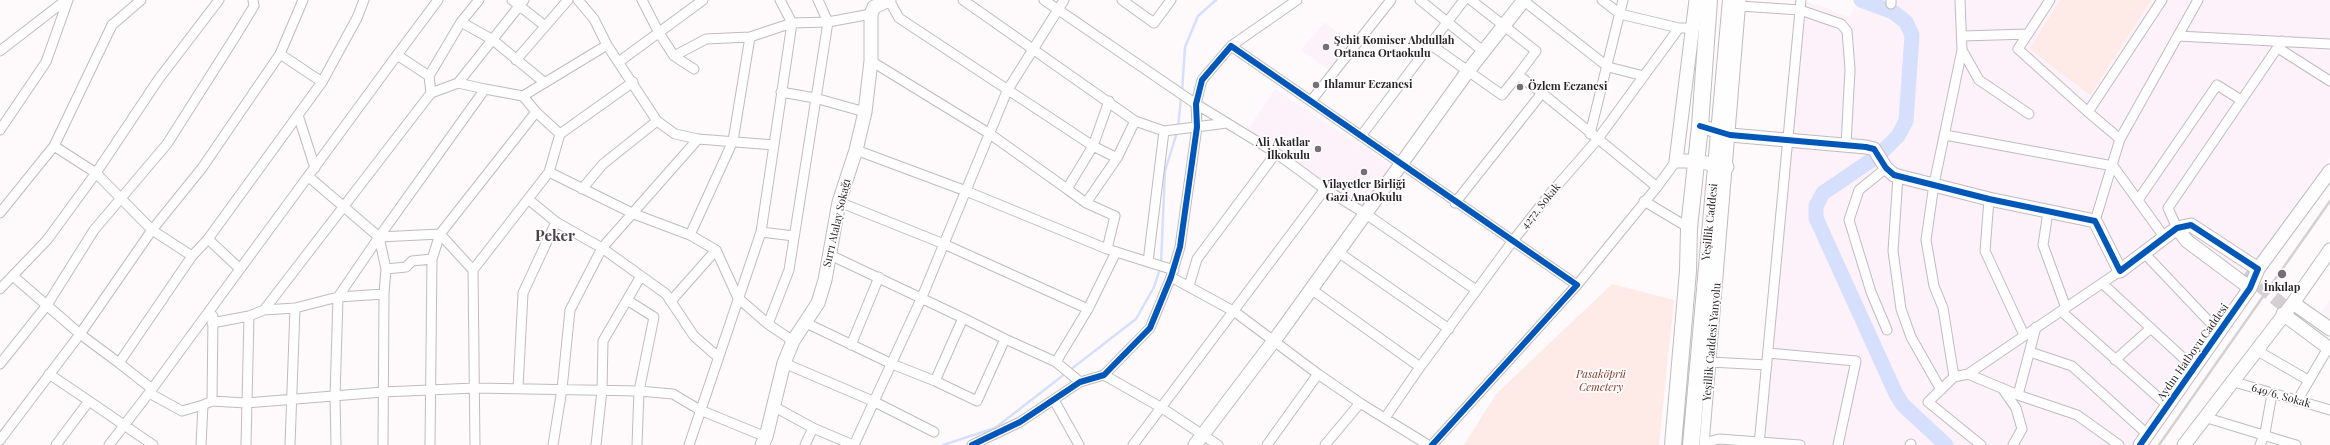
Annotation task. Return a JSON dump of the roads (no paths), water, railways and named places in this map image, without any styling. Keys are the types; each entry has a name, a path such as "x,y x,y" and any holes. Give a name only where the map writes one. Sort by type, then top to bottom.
{"highway":[{"name":"Yeşillik Caddesi","path":"1673,445 1688,271 1689,228 1700,126 1709,0"},
{"name":"Yeşillik Caddesi","path":"1700,444 1705,273 1722,166 1737,2"}],"street":[{"path":"0,51 67,0"},
{"path":"0,130 46,62 67,0"},
{"path":"0,213 54,146 112,25 141,0"},
{"path":"0,289 47,240 96,173 158,80 219,0"},
{"path":"0,364 47,305 94,230 176,131 254,6 253,0"},
{"path":"0,440 80,334 152,230 202,168 280,54 303,0"},
{"path":"119,363 192,256 208,239 322,82 357,18 364,0"},
{"path":"109,445 151,391 438,0"},
{"path":"431,93 429,76 461,22 479,0"},
{"path":"516,60 568,0"},
{"path":"578,0 594,19 607,45 620,61 657,121 674,134 698,139 774,145"},
{"path":"642,0 659,33 674,56 694,69"},
{"path":"620,61 703,0"},
{"path":"688,445 761,232 792,22 780,0"},
{"path":"768,324 790,270 815,98 828,22 818,0"},
{"path":"674,56 706,39 750,37 792,22 828,22 889,0 899,18 1007,91 1093,146 1116,158"},
{"path":"964,0 1031,49 1109,101 1135,121 1164,131 1227,123"},
{"path":"1044,0 1196,104 1276,153 1325,189 1366,214 1476,290"},
{"path":"773,406 813,428 853,445 875,402 922,297 1007,91 1031,49 1064,0"},
{"path":"1122,0 1154,23 1170,0"},
{"path":"972,445 1020,422 1080,382 1104,375 1150,328 1172,273 1180,247 1197,127 1196,104 1202,80 1230,46 1298,0"},
{"path":"1311,101 1392,0"},
{"path":"1420,0 1484,51"},
{"path":"1361,136 1464,0"},
{"path":"1431,45 1502,95 1536,51 1471,0"},
{"path":"1195,445 1311,290 1468,71 1524,0 1608,67 1644,76"},
{"path":"1602,0 1620,14 1679,28 1693,28"},
{"path":"1594,137 1623,0"},
{"path":"1432,445 1577,286 1644,201 1657,187 1676,161 1696,0"},
{"path":"1759,443 1801,0"},
{"path":"1954,378 1942,308 1934,286 1926,240 1934,184 1962,50 1963,36 1960,0"},
{"path":"2050,0 2018,49 2120,139"},
{"path":"2088,112 2162,0"},
{"path":"2120,271 2095,221 2120,139 2198,0"},
{"path":"264,310 431,93 458,83 493,40 519,2 545,26"},
{"path":"1737,2 1800,10 1841,24 1847,31 1850,69 1846,145"},
{"name":"Sırrı Atalay Sokağı","path":"764,441 784,363 793,341 818,303 825,280 828,254 839,202 856,150 865,112 871,60 872,7"},
{"path":"461,22 493,40 545,83"},
{"name":"4272. Sokak","path":"1386,418 1420,367 1512,242 1644,76 1679,28"},
{"path":"1963,36 2028,34"},
{"path":"2178,36 2280,45 2330,44"},
{"path":"690,235 733,141 750,37"},
{"path":"523,96 607,45"},
{"path":"2280,45 2330,81"},
{"path":"2250,288 2187,241 2177,228 2168,208 2280,45"},
{"path":"1230,46 1577,286"},
{"path":"1962,50 1979,80 2029,114"},
{"path":"280,54 322,82"},
{"path":"397,56 429,76"},
{"path":"871,60 990,134 1086,203 1115,216 1111,251 1088,309 1056,362"},
{"path":"1518,75 1657,187"},
{"path":"475,445 473,270 549,172 560,134 633,82"},
{"path":"458,83 523,96 536,112 560,134"},
{"path":"2138,200 2217,85 2241,100"},
{"path":"336,445 335,397 338,297 379,236 485,89"},
{"path":"782,92 815,98 865,112"},
{"path":"1455,203 1542,93"},
{"path":"1067,189 1093,146 1109,101"},
{"path":"430,445 429,391 432,259 440,234 536,112"},
{"path":"298,115 315,168"},
{"path":"582,189 603,164 657,121"},
{"path":"1086,203 1116,158 1135,121"},
{"path":"1700,126 1725,134 1866,147 1874,149 1885,167 1898,176 1989,199 2095,221"},
{"path":"1148,262 1164,131"},
{"path":"1945,135 2113,166 2165,238"},
{"path":"553,445 562,389 570,310 602,248 634,214 698,139"},
{"path":"54,146 96,173 152,230 192,256"},
{"path":"856,150 966,191 1111,251 1148,262 1172,273 1189,286 1235,312 1318,374 1360,403 1428,445"},
{"path":"1189,286 1197,259 1276,153"},
{"path":"1676,161 1696,161 1722,166"},
{"name":"Yeşillik Caddesi Yanyolu","path":"1700,444 1710,362 1722,166"},
{"path":"1885,167 1859,190 1849,220 1871,292 1887,330"},
{"name":"Aydın Hatboyu Caddesi","path":"2144,440 2250,288 2258,269 2330,171"},
{"path":"549,172 634,214 690,235 716,250 738,298 768,324 793,341"},
{"path":"1898,176 1893,251 1901,309 1911,337 1941,390"},
{"path":"309,177 379,236 386,269 384,294 384,445"},
{"path":"1133,445 1235,312 1325,189"},
{"path":"1989,199 1985,251 2024,335"},
{"path":"528,200 556,222 602,248 666,294 694,336 718,357"},
{"path":"1644,201 1689,228"},
{"path":"839,202 944,244 1088,309"},
{"path":"2048,212 2043,245 2063,310 2115,360 2168,406"},
{"path":"518,388 523,293 556,222"},
{"path":"1982,445 1928,402 1954,378 1968,374 2036,327 2103,284 2145,254 2177,228 2191,225 2258,269"},
{"path":"2177,228 2245,273"},
{"path":"761,232 794,236"},
{"path":"379,236 440,234 473,270"},
{"path":"208,239 240,269"},
{"path":"670,301 716,250"},
{"path":"2184,445 2283,314 2293,303 2330,250"},
{"path":"1338,252 1449,329"},
{"path":"828,254 880,277 1005,339 1056,362 1080,382"},
{"path":"2145,254 2220,333"},
{"path":"386,269 406,266 412,261 432,259"},
{"path":"13,276 80,334 119,363 151,391 182,411 208,403 246,403 383,392 475,388 639,391 673,394 700,410 764,441"},
{"path":"596,445 602,390 603,341 641,276"},
{"path":"851,345 880,277"},
{"path":"2103,284 2194,368"},
{"path":"1311,290 1420,367"},
{"path":"212,323 249,316 264,310 295,308 338,297 384,294"},
{"path":"627,300 654,317 639,391 637,445"},
{"path":"2293,303 2330,329"},
{"path":"201,445 208,403 213,306"},
{"path":"290,445 295,308"},
{"path":"2283,314 2329,346"},
{"path":"246,445 249,316"},
{"path":"935,380 963,318"},
{"path":"2301,320 2329,346"},
{"path":"806,323 892,364 935,380 977,401 1005,339"},
{"path":"2018,395 2036,327"},
{"path":"2115,360 2151,328"},
{"path":"2297,401 2329,346"},
{"path":"2256,350 2308,380"},
{"path":"2030,352 2072,366 2144,440"},
{"path":"1768,353 1856,360 1838,445"},
{"path":"1710,362 1767,365"},
{"path":"784,363 875,402 934,432"},
{"path":"49,374 153,445"},
{"path":"1267,445 1318,374"},
{"path":"1968,374 2018,395 2077,415 2119,445"},
{"path":"1104,375 1162,408 1218,445"},
{"name":"649/6. Sokak","path":"2231,382 2330,410"},
{"path":"2002,388 2016,408 2022,429 2013,445"},
{"path":"2260,445 2264,435 2272,394"},
{"path":"1054,400 1079,445"},
{"path":"56,445 89,401"},
{"path":"1325,445 1360,403"},
{"path":"2204,417 2296,445"},
{"path":"805,445 813,428"},
{"path":"1700,444 1719,439 1800,445"}],"waterway":[{"path":"1182,92 1185,47 1198,16 1216,0"},
{"path":"1861,0 1893,12 1906,22 1912,35 1906,121 1898,136 1879,155 1823,193 1816,206 1816,218 1896,394 1903,405 1946,445"},
{"path":"1161,264 1165,171 1178,129 1181,97"},
{"path":"943,445 995,428 1136,319 1154,287 1160,269"}],"tunnel":[{"path":"2245,273 2297,317"}],"railway":[{"path":"2159,445 2330,201"}],"place":[{"name":"Şehit Komiser Abdullah Ortanca Ortaokulu","path":"1326,47"},
{"name":"Ihlamur Eczanesi","path":"1316,85"},
{"name":"Özlem Eczanesi","path":"1520,87"},
{"name":"Ali Akatlar İlkokulu","path":"1318,149"},
{"name":"Vilayetler Birliği Gazi AnaOkulu","path":"1364,172"},
{"name":"İnkılap","path":"2282,274"}],"district":[{"name":"Peker","path":"555,236"}],"park label":[{"name":"Pasaköprü Cemetery","path":"1601,381"}]}
